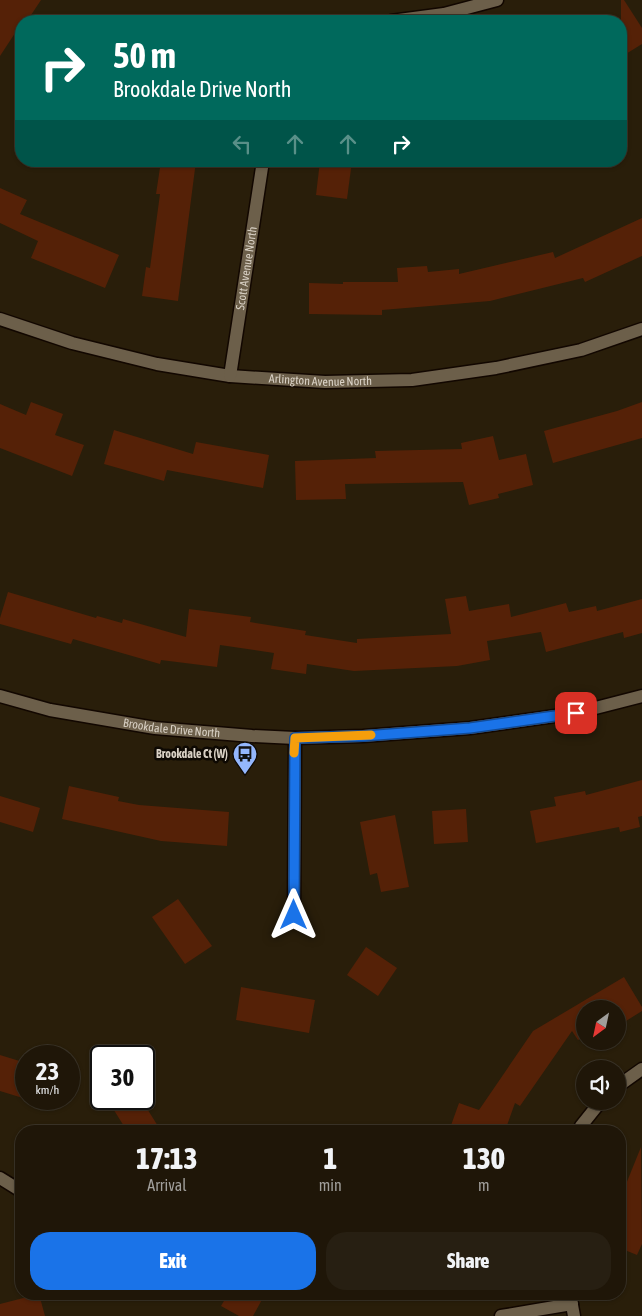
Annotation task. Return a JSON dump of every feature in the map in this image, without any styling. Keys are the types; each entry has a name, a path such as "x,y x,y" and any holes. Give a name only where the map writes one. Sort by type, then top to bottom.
{"street":[{"path":"436,15 497,0"},
{"name":"Scott Avenue North","path":"230,376 262,167"},
{"name":"Arlington Avenue North","path":"0,319 72,343 156,364 230,376 325,382 412,380 496,368 581,350 642,329"},
{"name":"Brookdale Drive North","path":"0,696 50,710 155,728 295,738 364,736 470,728 576,713 642,696"},
{"path":"294,915 295,738"},
{"path":"626,1080 642,1069"},
{"path":"582,1125 594,1110"},
{"path":"0,1178 15,1188"},
{"path":"501,1316 572,1305"}],"building":[{"path":"0,0 41,0 31,15 15,15 15,33 0,56"},
{"path":"621,0 624,0 642,28 642,44 627,53 627,15 621,15"},
{"path":"160,167 195,167 178,301 142,296 146,267 150,268 160,194 156,194"},
{"path":"319,167 351,167 347,199 316,195"},
{"path":"0,188 27,200 20,214 119,255 105,288 31,258 38,241 0,223"},
{"path":"642,218 642,256 585,282 583,278 490,301 382,310 382,315 309,314 309,283 398,282 397,268 427,266 428,272 459,269 459,274 553,252 555,258"},
{"path":"31,402 63,414 55,435 84,445 72,476 0,448 0,404 26,415"},
{"path":"642,402 642,438 553,463 544,431 617,411"},
{"path":"114,430 193,454 196,442 269,455 263,488 167,470 164,481 104,464"},
{"path":"493,436 499,460 526,454 533,485 498,494 499,498 469,505 463,482 345,484 346,499 296,500 295,461 376,458 375,451 462,449 461,443"},
{"path":"8,592 96,618 97,616 122,623 123,619 186,637 189,609 251,617 250,622 306,631 305,635 357,643 357,639 451,634 445,599 466,596 469,611 509,604 511,617 566,603 569,612 596,606 597,611 642,599 642,633 624,638 623,632 546,652 541,632 487,641 490,660 457,666 354,671 307,664 306,674 271,669 274,653 220,645 217,667 161,660 160,664 73,639 71,644 0,624"},
{"path":"642,780 642,816 638,817 640,827 620,832 619,827 536,843 530,811 556,806 554,797 585,791 586,795"},
{"path":"69,786 119,797 118,801 139,805 229,812 227,846 161,841 62,819"},
{"path":"0,796 40,808 33,832 0,822"},
{"path":"466,809 468,842 434,844 432,811"},
{"path":"395,815 409,887 381,892 377,873 370,875 360,822"},
{"path":"178,899 212,946 185,964 152,917"},
{"path":"366,947 397,968 378,996 347,975"},
{"path":"624,977 642,1007 642,1011 626,1021 626,1000 585,1000"},
{"path":"241,987 315,1000 309,1033 236,1020"},
{"path":"576,1005 576,1037 572,1031 520,1106 515,1103 507,1125 451,1125 459,1103 479,1110 533,1031"},
{"path":"0,1055 15,1060 15,1096 0,1091"},
{"path":"114,1110 148,1110 157,1125 123,1125"},
{"path":"641,1147 642,1244 637,1255 626,1250 626,1184"},
{"path":"16,1300 41,1300 45,1316 0,1316 0,1304"},
{"path":"224,1300 262,1300 253,1316 239,1316 221,1306"}],"slow traffic":[{"path":"294,753 295,738 371,735"}],"place":[{"name":"Brookdale Ct (W)","path":"245,775"}],"route":[{"path":"294,915 295,738 364,736 470,728 576,713"}]}
